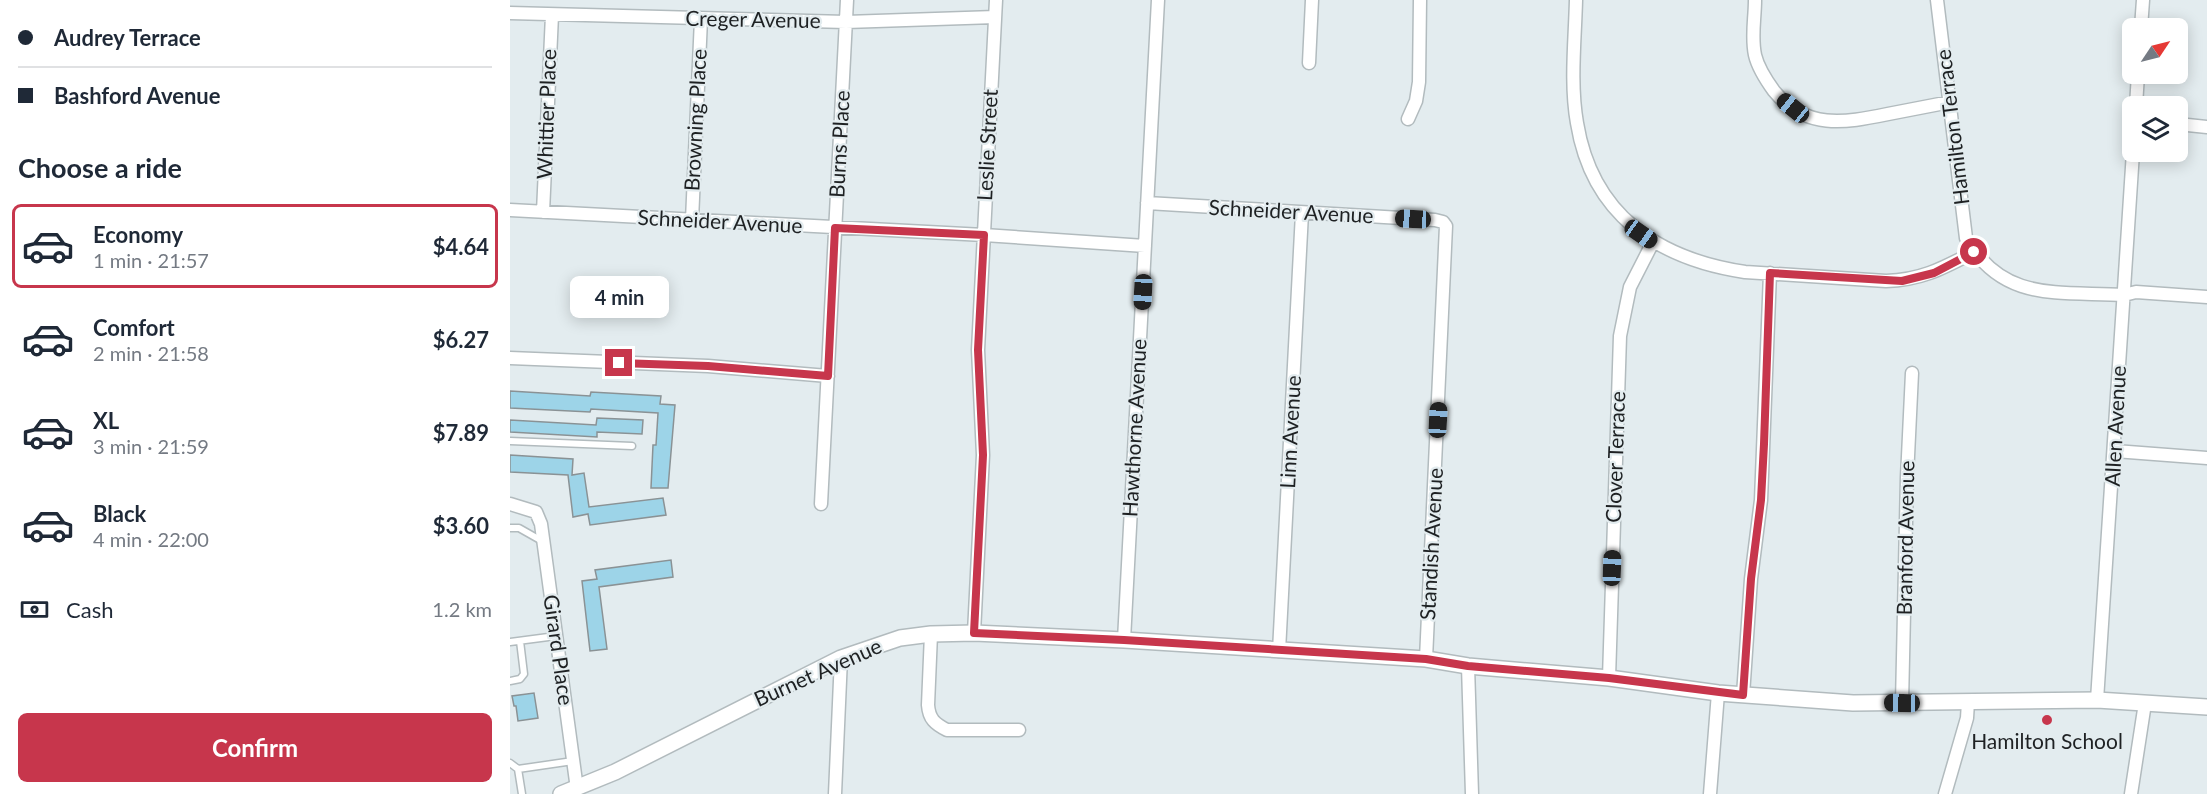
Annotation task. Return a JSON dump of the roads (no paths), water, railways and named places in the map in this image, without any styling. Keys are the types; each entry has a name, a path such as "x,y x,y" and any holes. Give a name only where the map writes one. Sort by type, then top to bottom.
{"street":[{"name":"Burns Place","path":"821,504 847,0"},
{"path":"995,17 996,0"},
{"name":"Hawthorne Avenue","path":"1124,640 1158,0"},
{"path":"1310,63 1312,0"},
{"path":"1408,119 1416,101 1419,82 1420,0"},
{"path":"1576,0 1575,104 1581,141 1587,159 1604,192 1627,221 1653,242 1683,257 1702,264 1745,272 1902,281 1934,273 1974,252 2001,277 2030,290 2124,295 2136,292 2207,297"},
{"path":"1755,0 1752,38 1758,65 1778,96 1801,112 1828,121 1848,122 1950,102"},
{"name":"Hamilton Terrace","path":"1937,0 1966,238 1974,252"},
{"path":"2142,18 2143,0"},
{"name":"Creger Avenue","path":"510,13 846,22 995,17"},
{"name":"Whittier Place","path":"543,212 552,15"},
{"name":"Leslie Street","path":"974,633 983,455 978,350 995,17"},
{"name":"Browning Place","path":"692,220 701,19"},
{"path":"2188,125 2207,127"},
{"name":"Allen Avenue","path":"2097,700 2132,162"},
{"name":"Schneider Avenue","path":"1148,203 1435,220"},
{"name":"Schneider Avenue","path":"510,210 984,235 1145,246"},
{"name":"Linn Avenue","path":"1279,651 1302,213"},
{"name":"Standish Avenue","path":"1426,659 1446,257 1446,226 1443,222 1435,220"},
{"name":"Clover Terrace","path":"1609,678 1620,336 1630,287 1653,242"},
{"path":"1743,695 1751,579 1763,466 1770,273"},
{"path":"510,358 708,366 828,376"},
{"name":"Branford Avenue","path":"1902,703 1907,477 1912,373"},
{"path":"2115,451 2207,458"},
{"name":"Girard Place","path":"510,504 536,512 543,542 578,789"},
{"name":"Burnet Avenue","path":"561,794 615,772 841,658 900,638 932,634 974,633 1124,640 1426,659 1468,666 1609,678 1718,693 1852,703 2097,700 2207,707"},
{"path":"932,634 928,705 933,721 947,730 1019,729"},
{"path":"835,794 841,658"},
{"path":"1468,666 1472,794"},
{"path":"1710,794 1718,693"},
{"path":"1945,794 1968,702"},
{"path":"2131,794 2145,703"}],"lane":[{"path":"510,441 632,446"},
{"path":"510,528 519,528 543,542"},
{"path":"510,642 556,636"},
{"path":"510,681 520,679 524,674 520,641"},
{"path":"518,769 573,761"},
{"path":"510,762 518,769 522,794"}],"place":[{"name":"Hamilton School","path":"2047,720"}]}
